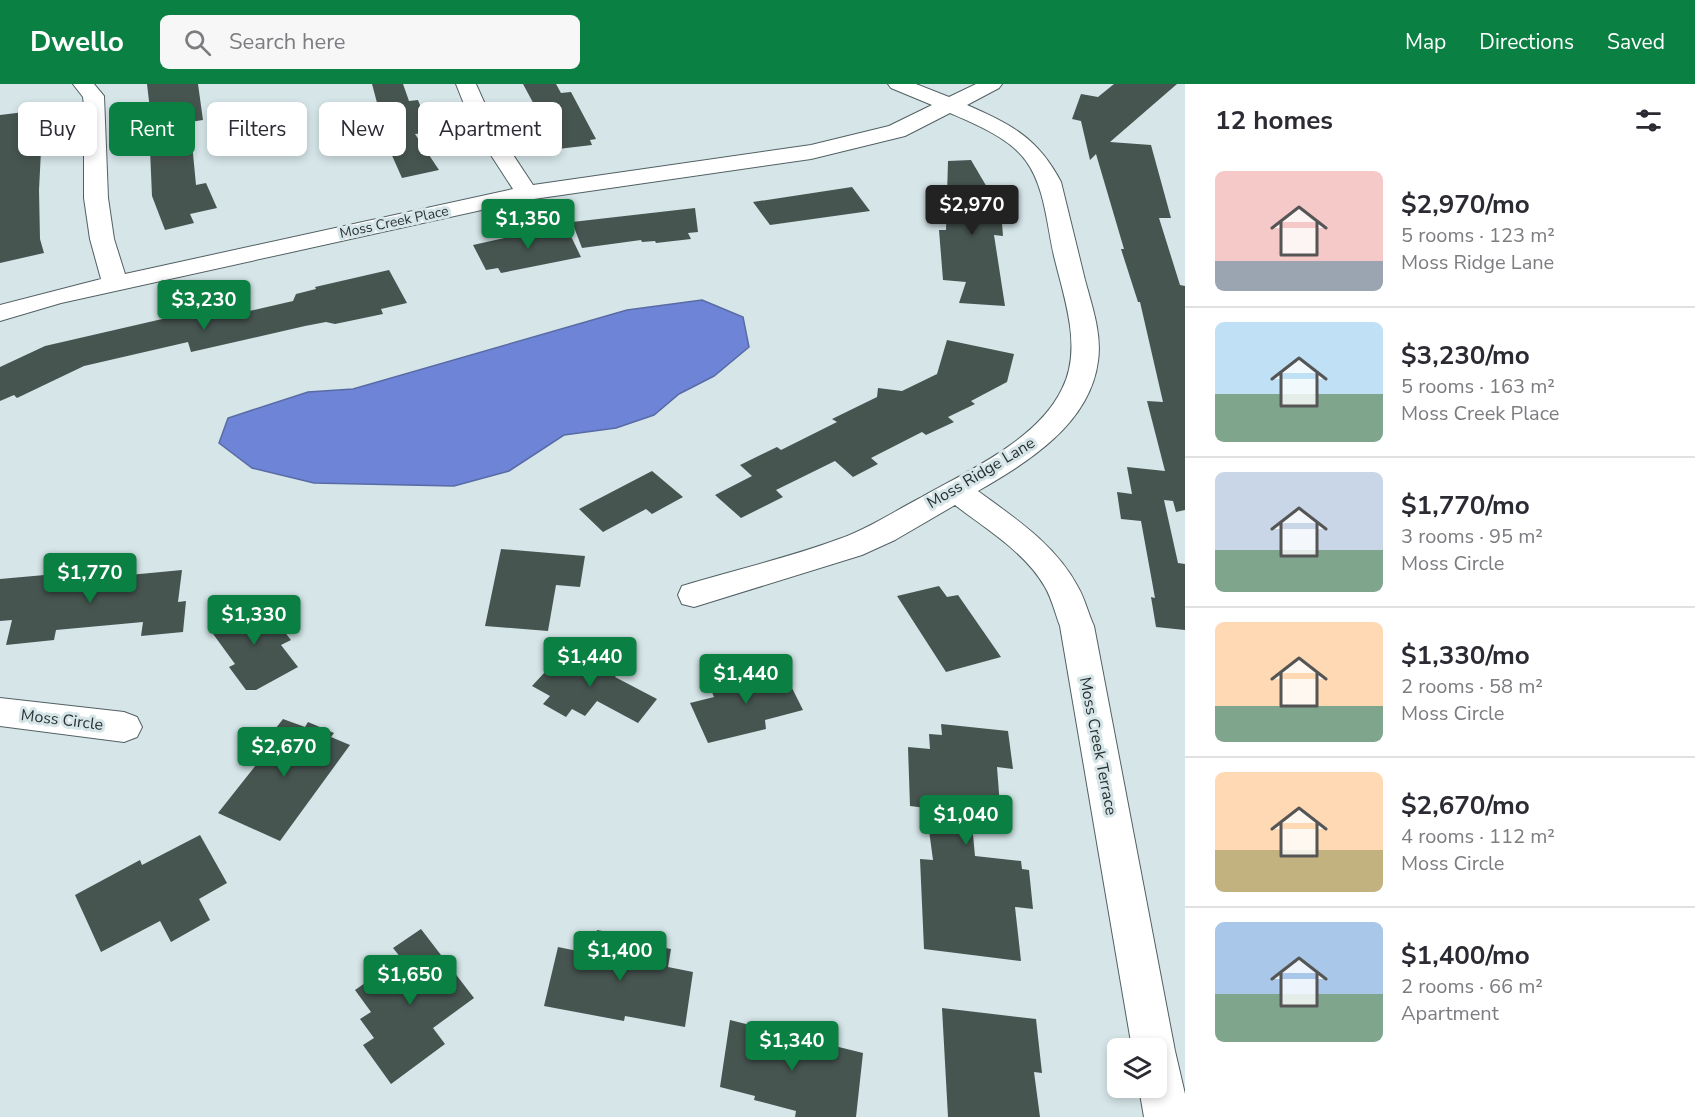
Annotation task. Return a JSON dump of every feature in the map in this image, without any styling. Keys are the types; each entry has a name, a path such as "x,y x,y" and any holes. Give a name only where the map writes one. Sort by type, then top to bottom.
{"street":[{"path":"83,84 93,96 95,105 96,198 102,239 115,284"},
{"path":"466,84 485,129 527,193"},
{"name":"Moss Ridge Lane","path":"694,595 852,547 956,490 1013,456 1047,432 1070,404 1083,374 1087,344 1052,194 1041,165 1027,149 1008,134 898,84"},
{"name":"Moss Creek Place","path":"0,313 115,284 527,193 829,149 897,131 993,84"},
{"name":"Moss Creek Terrace","path":"956,490 1025,543 1050,568 1062,587 1077,626 1153,1038"},
{"name":"Moss Circle","path":"0,712 124,727"},
{"path":"1163,1098 1167,1117"}],"water":[{"path":"702,300 743,317 749,347 714,376 679,394 654,415 616,428 564,435 509,471 454,486 314,483 252,468 219,443 228,418 308,392 353,389 627,310"}],"building":[{"path":"147,84 198,84 203,120 195,121 195,102 149,102"},
{"path":"372,84 403,84 409,101 418,100 418,134 415,134 418,138 418,156 430,156 439,170 402,178 392,156 406,156 406,102 377,102"},
{"path":"523,84 556,84 561,93 571,92 596,139 590,140 592,145 562,149 562,102 533,102"},
{"path":"1114,84 1177,84 1110,142 1151,145 1171,218 1159,218 1180,285 1185,286 1185,510 1176,512 1173,501 1164,500 1178,563 1185,564 1185,630 1156,627 1151,597 1155,598 1141,521 1121,519 1117,492 1132,494 1127,467 1165,471 1147,401 1163,402 1140,302 1138,302 1121,249 1124,249 1096,154 1090,160 1081,121 1072,119 1081,94 1098,97"},
{"path":"18,113 18,156 41,156 40,239 44,253 0,263 0,115"},
{"path":"150,156 193,156 196,185 206,183 217,208 190,214 194,223 165,230 152,196"},
{"path":"971,160 1001,211 1003,236 994,235 1005,306 959,303 966,282 943,280 939,230 946,230 948,161"},
{"path":"852,187 870,211 770,225 753,202"},
{"path":"695,208 698,232 688,233 691,239 656,243 641,240 582,248 572,222"},
{"path":"567,228 581,257 501,273 498,268 486,270 473,245 523,234"},
{"path":"389,270 407,303 381,309 383,314 335,324 326,322 305,326 191,352 188,342 84,366 17,398 14,395 0,401 0,367 45,346 210,308 214,319 293,301 296,294 316,289 315,287"},
{"path":"947,340 1014,354 1007,382 971,401 975,404 948,417 954,422 926,435 922,432 871,458 878,464 853,477 835,461 776,490 783,497 741,518 715,495 752,476 740,465 777,447 781,450 837,422 832,419 877,397 878,388 902,391 937,374"},
{"path":"652,471 683,497 652,514 646,509 603,532 579,509"},
{"path":"501,549 585,556 580,587 556,585 548,631 485,626"},
{"path":"182,570 178,602 186,601 183,632 141,636 143,622 56,630 54,640 6,645 12,620 0,621 0,579 67,573 66,581"},
{"path":"939,586 947,597 958,595 1001,657 946,672 897,596"},
{"path":"260,601 291,640 281,645 298,667 256,690 246,690 229,667 235,664 208,627"},
{"path":"569,646 619,672 615,677 657,699 638,723 597,701 585,716 572,709 566,717 543,704 550,696 532,686"},
{"path":"781,666 803,710 765,720 766,729 708,743 690,703 714,697 711,690 747,682 743,675"},
{"path":"283,719 305,727 308,722 334,733 331,737 350,745 280,841 218,813 260,760 253,757"},
{"path":"941,724 1008,731 1013,769 997,767 1000,806 970,803 975,856 1021,861 1022,869 1029,870 1033,909 1015,907 1021,961 924,949 920,859 933,860 926,808 910,806 908,747 930,749 929,734 942,735"},
{"path":"200,835 227,883 199,899 210,920 171,942 160,921 101,952 75,895 140,860 142,865"},
{"path":"421,929 474,998 433,1028 445,1044 391,1084 363,1045 374,1038 360,1019 371,1012 355,990 401,958 393,948"},
{"path":"597,930 624,935 623,940 671,949 668,967 693,972 685,1027 625,1016 624,1021 544,1006 558,947 592,954"},
{"path":"942,1008 1036,1019 1042,1073 1034,1072 1040,1117 948,1117"},
{"path":"730,1020 863,1053 856,1117 795,1117 796,1111 754,1100 755,1096 720,1087"}]}
